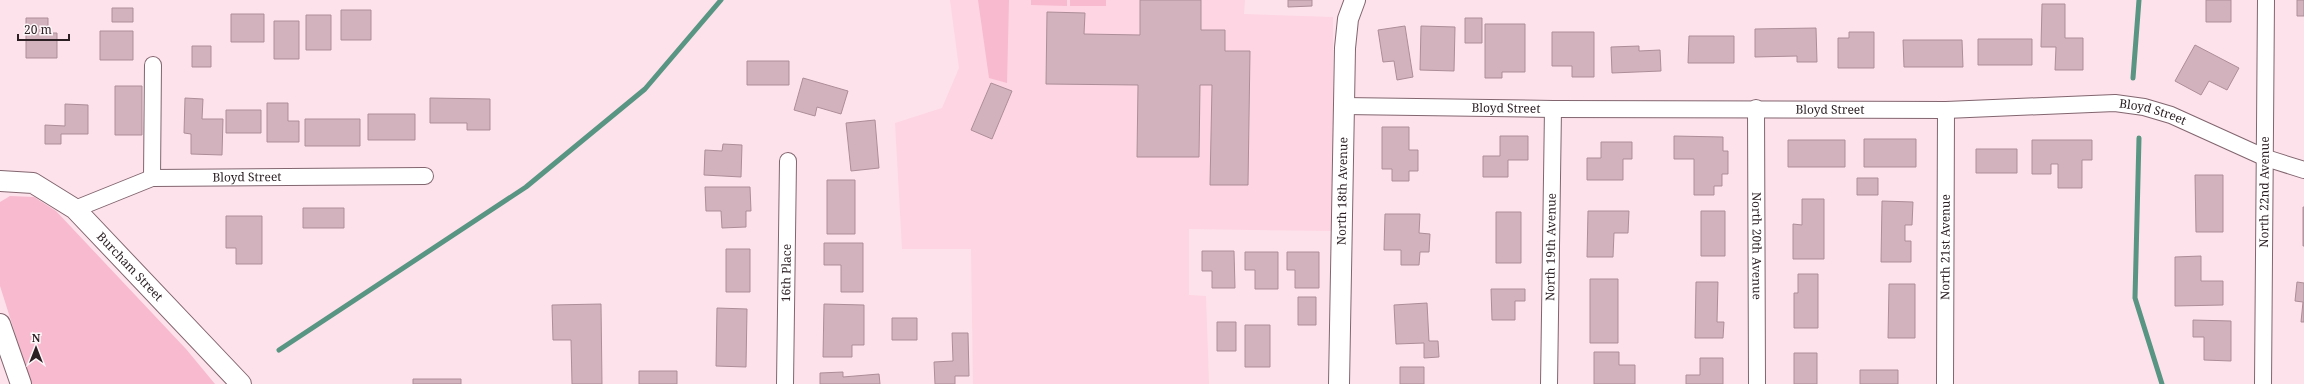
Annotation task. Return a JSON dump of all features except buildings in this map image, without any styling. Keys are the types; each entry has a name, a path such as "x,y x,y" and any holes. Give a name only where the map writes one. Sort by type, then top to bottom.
{"street":[{"name":"North 18th Avenue","path":"1339,384 1345,48 1348,19 1355,0"},
{"name":"North 22nd Avenue","path":"2264,384 2266,0"},
{"path":"152,178 153,65"},
{"name":"Bloyd Street","path":"1344,106 1553,109 1756,108 1946,110 2115,103 2137,106 2171,115 2266,158 2304,170"},
{"name":"North 20th Avenue","path":"1756,108 1756,384"},
{"name":"North 19th Avenue","path":"1549,384 1553,109"},
{"name":"North 21st Avenue","path":"1945,384 1946,110"},
{"name":"16th Place","path":"785,384 788,161"},
{"name":"Bloyd Street","path":"75,209 152,178 425,176"},
{"name":"Burcham Street","path":"0,180 33,183 75,209 241,384"},
{"path":"0,324 21,384"}],"shaded area":[{"path":"950,0 1245,0 1244,14 1333,17 1333,231 1189,229 1189,295 1206,296 1209,384 973,384 971,249 902,249 895,123 942,108 959,68"},
{"path":"978,0 1009,0 1007,83 989,78"},
{"path":"1031,0 1067,0 1067,6 1031,5"},
{"path":"1070,0 1106,0 1106,6 1070,6"},
{"path":"10,196 34,197 56,211 186,349 215,384 31,384 0,286 0,202"}],"waterway":[{"path":"279,350 526,187 645,89 721,0"},
{"path":"2133,78 2139,0"},
{"path":"2139,138 2135,298 2162,384"}]}
